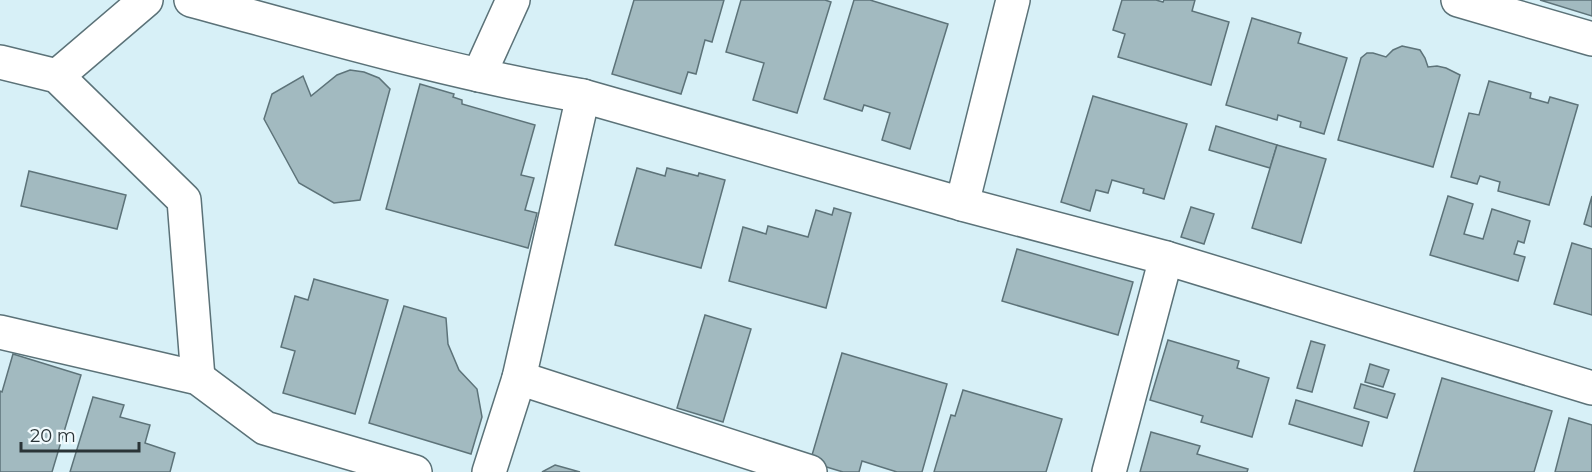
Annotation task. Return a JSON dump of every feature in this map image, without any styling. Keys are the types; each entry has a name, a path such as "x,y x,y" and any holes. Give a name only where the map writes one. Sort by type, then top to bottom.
{"street":[{"path":"57,76 146,0"},
{"path":"191,0 401,57 583,96 962,204 1166,258 1592,388"},
{"path":"479,75 513,0"},
{"path":"962,204 1014,0"},
{"path":"1458,0 1592,39"},
{"path":"0,62 57,76 184,200 198,378"},
{"path":"489,472 519,378 583,96"},
{"path":"1109,472 1166,258"},
{"path":"0,332 198,378 265,428 415,472"},
{"path":"519,378 810,472"}],"building":[{"path":"634,0 724,0 712,42 705,40 696,74 688,72 681,94 612,74"},
{"path":"741,0 825,0 831,2 797,113 753,100 764,63 726,52"},
{"path":"854,0 870,0 948,24 910,149 882,140 890,113 864,105 862,111 824,99"},
{"path":"1122,0 1163,2 1164,0 1195,0 1192,11 1229,22 1211,85 1118,57 1125,34 1113,30"},
{"path":"1540,0 1592,0 1592,16"},
{"path":"1252,18 1301,33 1298,43 1347,58 1324,134 1300,127 1301,122 1278,115 1277,120 1226,105"},
{"path":"1402,46 1420,50 1428,67 1446,68 1460,75 1433,167 1338,140 1361,58 1367,53 1386,57 1393,50"},
{"path":"350,70 379,78 390,89 360,200 334,203 299,183 264,119 272,94 303,76 311,96 337,75"},
{"path":"1489,81 1531,93 1530,98 1548,103 1550,97 1578,105 1549,205 1498,191 1500,182 1480,176 1477,184 1451,177 1469,113 1479,115"},
{"path":"420,84 454,94 453,97 462,100 462,104 535,125 521,175 534,178 525,210 537,213 528,248 386,209"},
{"path":"1093,96 1187,124 1164,199 1143,193 1144,189 1112,180 1108,193 1096,190 1090,211 1061,202"},
{"path":"1216,126 1277,145 1270,168 1209,150"},
{"path":"1277,145 1326,159 1301,243 1252,228"},
{"path":"637,168 665,176 667,168 725,180 701,268 615,245"},
{"path":"29,171 126,195 117,229 21,206"},
{"path":"1448,196 1473,204 1464,234 1483,239 1492,209 1530,221 1524,243 1518,241 1514,254 1525,257 1518,281 1430,255"},
{"path":"1592,196 1592,227 1584,224"},
{"path":"1191,207 1214,214 1204,244 1181,237"},
{"path":"834,208 851,213 826,308 729,281 743,227 766,234 768,226 808,237 816,210 832,215"},
{"path":"1572,243 1592,249 1592,315 1554,304"},
{"path":"1017,249 1133,282 1118,335 1002,301"},
{"path":"314,279 388,300 355,414 283,393 295,351 281,347 295,296 308,300"},
{"path":"404,306 446,318 448,344 459,370 477,389 482,417 471,454 369,423"},
{"path":"705,315 751,329 723,422 677,408"},
{"path":"1168,340 1239,361 1237,368 1269,378 1252,437 1201,422 1203,416 1150,400"},
{"path":"1311,341 1325,345 1312,392 1297,388"},
{"path":"842,353 947,384 922,472 897,472 862,461 859,472 843,472 810,462"},
{"path":"13,354 81,375 52,472 0,472 0,391 2,392"},
{"path":"1370,364 1389,370 1383,387 1365,382"},
{"path":"1442,378 1552,411 1534,472 1414,472"},
{"path":"1361,384 1395,394 1387,418 1354,408"},
{"path":"963,390 1062,419 1046,472 934,472 951,415 955,416"},
{"path":"93,397 124,405 120,417 150,425 145,443 175,453 170,472 70,472"},
{"path":"1296,400 1369,422 1362,446 1289,424"},
{"path":"1569,418 1592,425 1592,472 1555,472"},
{"path":"1151,432 1200,446 1197,454 1248,469 1247,472 1140,472"},
{"path":"555,465 580,472 542,472"}]}
